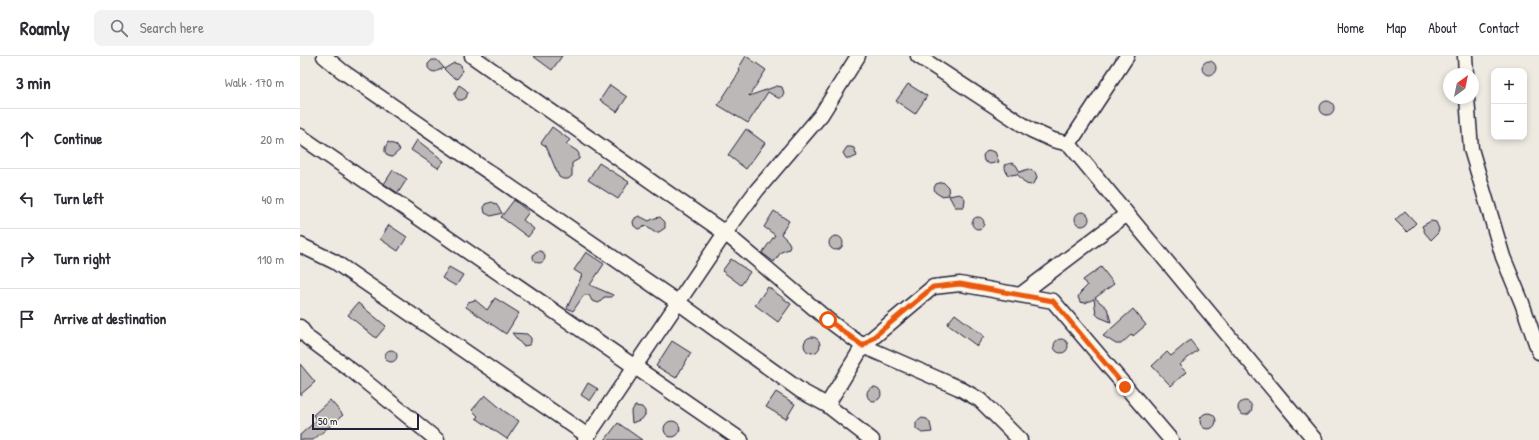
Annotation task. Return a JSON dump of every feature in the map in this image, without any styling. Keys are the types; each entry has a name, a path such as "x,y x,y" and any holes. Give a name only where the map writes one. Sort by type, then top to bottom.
{"street":[{"path":"324,56 342,71 679,303 801,391 827,405 872,440"},
{"path":"472,56 725,233 828,320 863,346 959,388 980,400 1020,440"},
{"path":"300,245 335,262 586,438 636,367 725,233 757,190 821,115 858,56"},
{"path":"918,56 1031,130 1053,140 1069,144 1315,440"},
{"path":"1069,144 1127,56"},
{"path":"1465,56 1466,68"},
{"path":"1467,104 1471,148 1503,257 1522,303 1539,352"},
{"path":"300,136 741,440"},
{"path":"1020,295 1127,214"},
{"path":"827,405 863,346 933,287 960,284 1053,301 1171,440"},
{"path":"300,327 308,338 355,373 437,440"}],"building":[{"path":"533,56 562,56 552,70"},
{"path":"746,56 766,70 749,96 777,86 782,87 784,93 781,98 778,98 768,92 748,123 718,105 740,71 738,69"},
{"path":"432,60 437,60 444,68 435,72 431,71 428,68 428,64"},
{"path":"1209,61 1214,63 1216,68 1214,73 1209,75 1204,73 1202,68 1204,63"},
{"path":"454,63 461,65 462,70 457,79 451,76 444,69"},
{"path":"908,84 927,96 915,114 896,101"},
{"path":"459,85 468,92 466,98 462,100 458,100 455,96 455,92"},
{"path":"610,85 627,97 617,112 600,100"},
{"path":"1324,101 1330,101 1334,105 1334,111 1330,115 1324,115 1320,111 1320,105"},
{"path":"552,127 570,140 566,144 579,154 579,159 572,163 572,176 568,179 559,177 546,146 541,143"},
{"path":"746,129 765,143 746,169 728,155"},
{"path":"417,140 444,161 438,168 411,150"},
{"path":"388,142 396,145 400,150 392,157 388,156 385,152"},
{"path":"847,147 854,148 857,156 850,159 846,158 843,153"},
{"path":"988,150 995,152 999,162 990,164 984,161 983,155"},
{"path":"599,163 629,182 618,199 588,180"},
{"path":"1012,163 1016,165 1020,172 1028,169 1035,172 1037,177 1035,182 1031,185 1026,184 1017,174 1007,174 1004,165"},
{"path":"393,170 407,179 398,193 384,184"},
{"path":"943,182 948,187 949,195 941,196 935,192 934,188 936,184"},
{"path":"959,194 965,199 964,207 955,207 949,196"},
{"path":"514,200 529,212 523,220 534,229 528,237 501,217"},
{"path":"492,202 496,204 502,213 491,216 485,213 485,204"},
{"path":"774,211 789,221 781,234 790,245 789,249 781,252 774,262 762,253 775,235 764,227"},
{"path":"1405,211 1416,223 1407,232 1395,220"},
{"path":"1082,212 1087,214 1089,219 1087,224 1082,226 1077,224 1075,219 1077,214"},
{"path":"639,216 649,221 660,217 665,222 665,228 659,232 654,232 646,226 638,229 634,226 633,222 635,218"},
{"path":"976,217 980,217 984,223 980,229 976,229 972,225 972,221"},
{"path":"1431,221 1436,222 1439,229 1438,233 1431,240 1425,233 1422,226"},
{"path":"389,225 407,237 398,251 380,239"},
{"path":"836,236 841,238 843,243 841,248 836,250 831,248 829,243 831,238"},
{"path":"541,251 544,252 544,262 537,263 534,262 533,255 534,252"},
{"path":"586,252 604,264 590,285 613,295 612,297 604,297 599,303 592,301 589,295 584,295 573,311 567,308 582,275 574,270"},
{"path":"731,259 750,272 741,285 722,271"},
{"path":"449,267 463,275 456,286 442,278"},
{"path":"1101,267 1114,284 1095,298 1107,308 1111,322 1099,317 1096,314 1094,299 1085,303 1080,302 1078,297 1087,286 1083,280"},
{"path":"768,287 791,304 778,322 755,305"},
{"path":"495,298 519,313 506,334 466,307 468,302 475,300 487,310"},
{"path":"358,303 386,326 376,338 348,315"},
{"path":"1133,309 1146,325 1133,336 1132,334 1121,344 1116,344 1103,336"},
{"path":"955,314 984,336 977,346 947,324"},
{"path":"512,333 527,334 531,338 531,342 529,345 523,346"},
{"path":"809,337 815,337 820,342 818,351 815,353 809,353 804,348 804,342"},
{"path":"1061,339 1066,341 1068,346 1066,351 1061,353 1056,351 1054,346 1056,341"},
{"path":"1190,340 1198,350 1179,365 1186,372 1171,386 1152,366 1167,352 1171,356"},
{"path":"672,341 691,353 676,378 656,366"},
{"path":"389,350 393,350 397,356 393,362 389,362 385,358 385,354"},
{"path":"300,364 315,382 300,395"},
{"path":"588,383 598,389 590,401 581,395"},
{"path":"874,387 879,389 881,394 879,399 874,401 869,399 867,394 869,389"},
{"path":"776,392 795,404 786,419 766,407"},
{"path":"485,395 519,421 507,439 476,418 478,416 472,410"},
{"path":"330,400 343,415 313,440 300,440 300,435 317,420 313,415"},
{"path":"1242,401 1248,401 1252,405 1252,411 1248,415 1242,415 1238,411 1238,405"},
{"path":"635,406 642,407 645,411 645,415 642,419 632,423 631,412"},
{"path":"1208,413 1215,418 1216,421 1211,428 1208,429 1201,424 1200,421 1205,414"},
{"path":"922,418 927,419 930,423 932,432 922,433 916,429 916,422"},
{"path":"672,421 679,426 680,429 675,436 672,437 665,432 664,429 669,422"},
{"path":"618,423 642,440 605,440"}],"route":[{"path":"828,320 863,346 933,287 960,284 1053,301 1125,387"}]}
